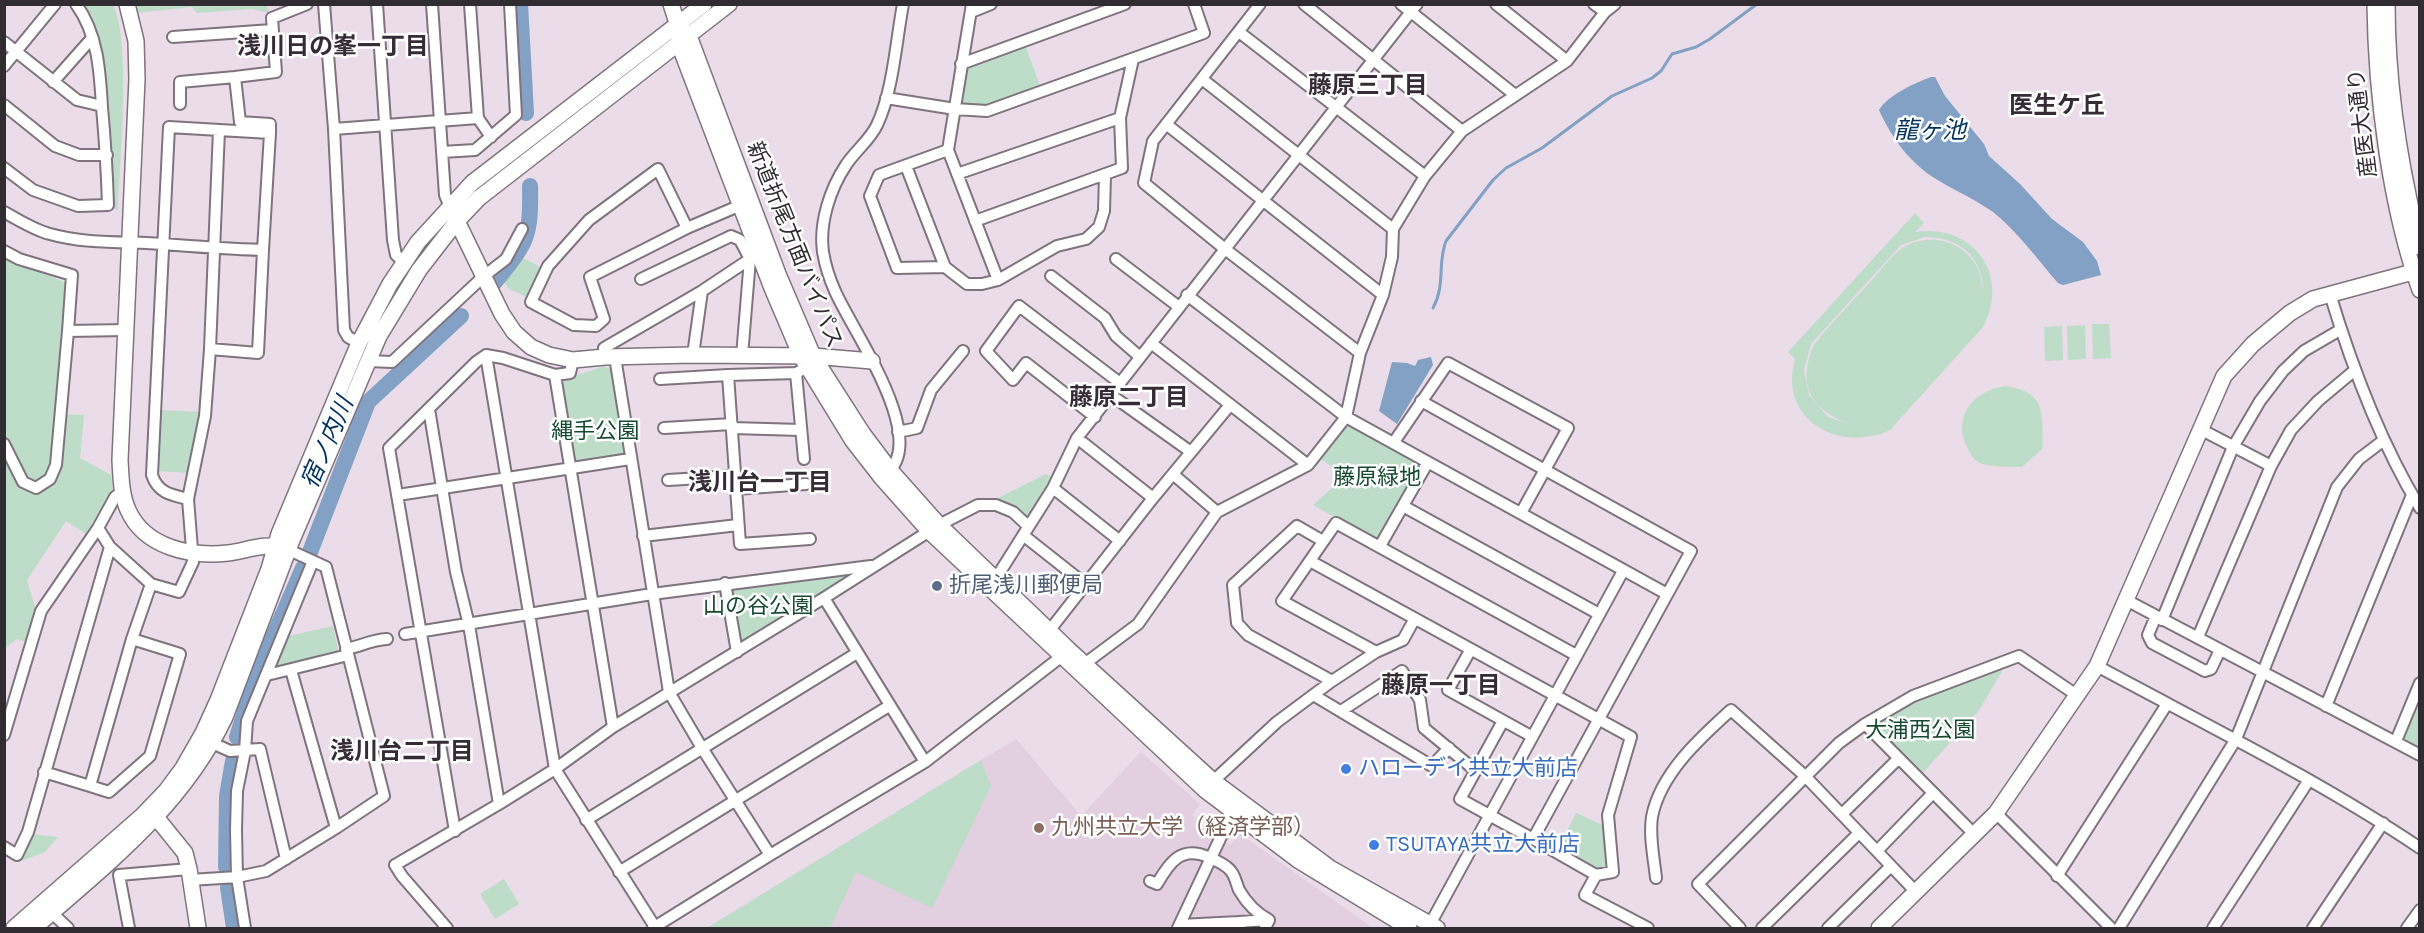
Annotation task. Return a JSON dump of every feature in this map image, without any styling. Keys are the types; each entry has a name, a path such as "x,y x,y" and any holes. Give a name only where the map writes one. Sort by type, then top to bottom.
{"street":[{"path":"4,168 33,190 78,206 108,205 107,155 100,68 84,15 76,4"},
{"path":"127,4 136,41 137,79 120,460 122,491 129,512 141,530 179,552 228,553 282,548 326,567 384,796 266,871 237,877 189,874 119,875 129,928"},
{"path":"180,104 179,77 236,77 276,72 272,18 307,4"},
{"path":"324,4 334,129 344,330 348,337 359,343"},
{"path":"377,4 393,240 396,255 404,262"},
{"path":"432,4 445,195 502,314 514,332 531,347 549,355 573,360 610,357 742,356 804,363"},
{"path":"470,4 478,118 491,137"},
{"path":"442,152 475,150 516,115 510,4"},
{"path":"671,4 741,205 804,363 800,430 804,459"},
{"path":"14,928 152,813 183,768 203,734 260,591 368,361 404,291 457,221 479,198 682,35 704,4"},
{"path":"34,928 190,778 212,743 225,717 282,548 359,343 373,313 404,262 424,236 472,183 729,4"},
{"path":"886,474 899,456 898,432 891,398 834,290 823,251 824,218 846,165 876,126 886,98 903,4"},
{"path":"991,4 972,8 948,150 998,280"},
{"path":"961,64 1125,4"},
{"path":"886,98 955,109 987,111 1204,33 1194,4"},
{"path":"1260,4 1153,141 1144,183 1225,249 1360,352"},
{"path":"1304,4 1462,131"},
{"path":"1401,4 1414,8 1515,95"},
{"path":"1496,4 1567,61"},
{"path":"1594,4 1605,12"},
{"path":"1080,667 1138,624 1217,512 1308,465 1346,417 1360,352 1383,295 1392,257 1393,229 1425,176 1462,131 1567,61 1605,12 1615,4"},
{"name":"産医大通り","path":"2375,4 2382,104 2394,191 2420,290"},
{"name":"産医大通り","path":"2387,4 2387,35 2393,103 2406,191 2420,247"},
{"path":"4,66 17,52 48,7"},
{"path":"993,584 1053,488 1077,438 1414,8"},
{"path":"173,37 272,30"},
{"path":"1239,32 1425,176"},
{"name":"新道折尾方面バイパス","path":"682,35 778,274 804,363 863,434 886,474 934,528 1209,786"},
{"path":"53,82 92,38"},
{"path":"4,42 77,100 102,106"},
{"path":"975,221 1122,168 1120,117 1133,59"},
{"path":"210,349 258,353 270,124 240,122 236,77"},
{"path":"1202,79 1393,229"},
{"path":"4,105 55,146 79,155 107,155"},
{"path":"957,174 1120,117"},
{"path":"334,129 478,118"},
{"path":"1166,124 1383,295"},
{"path":"188,499 168,494 156,487 152,475 170,128 270,134"},
{"path":"98,528 110,548 151,584 179,592 193,562 188,499 205,416 219,130"},
{"path":"945,267 897,268 870,196 879,175 948,150"},
{"path":"906,166 945,267 967,284 982,284 998,280 1057,246 1086,239 1099,227 1104,211 1105,176"},
{"path":"687,228 658,169 589,220 548,266 531,302 574,325 596,326 604,319 590,277 687,228 741,205"},
{"path":"4,212 34,229 51,235 214,249 263,250"},
{"path":"368,361 392,362 484,276 506,259 522,229"},
{"path":"641,279 731,236 740,240 750,259 742,356"},
{"path":"4,251 19,259 72,275 56,465 50,479 36,488 23,482 4,444"},
{"path":"750,259 702,291 604,348 610,357 630,459 669,692 770,855"},
{"path":"1116,259 1179,306"},
{"path":"1879,928 1996,813 2097,666 2128,601 2224,376 2253,344 2290,313 2313,299 2416,270"},
{"path":"1051,276 1105,318 1116,336 1140,357"},
{"path":"693,356 702,291"},
{"path":"2330,294 2340,330 2384,440 2420,508"},
{"path":"1187,295 1346,417 1667,594"},
{"path":"1095,417 1026,363 1013,380 986,351 1019,306 1119,383"},
{"path":"68,331 126,330"},
{"path":"2220,650 2211,669 2205,671 2152,643 2148,635 2159,618 2233,447 2260,401 2283,371 2304,351 2340,330"},
{"path":"1151,343 1308,465"},
{"path":"898,432 917,428 931,390 963,351"},
{"path":"455,831 389,448 476,362 486,355 503,358 555,375 570,373 573,360"},
{"path":"486,355 555,769 654,928 925,762 1065,653"},
{"path":"660,379 728,375 804,363 872,361"},
{"path":"1394,442 1448,363 1568,428 1521,513"},
{"path":"2198,637 2271,466 2291,430 2318,401 2355,370"},
{"path":"555,375 613,727"},
{"path":"728,375 740,544 810,539"},
{"path":"1111,395 1191,452"},
{"path":"1421,401 1692,551 1533,839"},
{"path":"1047,634 1153,498 1230,405"},
{"path":"429,409 456,572 469,625 499,804"},
{"path":"664,429 732,426 800,430"},
{"path":"2200,429 2271,466"},
{"path":"1077,438 1153,498"},
{"path":"2119,928 2236,739 2337,487 2359,459 2384,440"},
{"path":"398,495 630,459"},
{"path":"1380,546 1428,462"},
{"path":"1174,475 1217,512"},
{"path":"668,480 734,476"},
{"path":"736,489 806,484"},
{"path":"1053,488 1119,541"},
{"path":"4,735 41,611 98,528 115,497 122,491"},
{"path":"2326,706 2412,495"},
{"path":"447,928 402,876 395,864 499,804 555,769 613,727 934,528 978,505 996,506 1012,512 1026,530 1085,584"},
{"path":"1403,506 1599,614"},
{"path":"1376,652 1282,601 1336,523 1576,655"},
{"path":"643,536 738,525"},
{"path":"1323,541 1297,526 1233,585 1237,622 1248,635 1332,681"},
{"path":"4,847 17,855 28,832 110,548"},
{"path":"244,928 237,877 237,791 245,751 247,721 313,561"},
{"path":"1310,561 1631,737 1608,815 1613,872 1596,874 1460,800 1503,721"},
{"path":"405,634 725,583 874,566"},
{"path":"1209,786 1330,868 1431,927 1531,736 1623,571"},
{"path":"725,583 737,652"},
{"path":"90,786 132,639 151,584"},
{"path":"824,598 925,762"},
{"path":"2128,601 2420,755"},
{"path":"1209,786 1277,722 1376,652 1403,640 1414,620"},
{"path":"44,772 109,792 150,756 180,654 132,639"},
{"path":"267,675 291,670 347,652 369,640 387,639"},
{"path":"1471,649 1448,690 1531,736"},
{"path":"586,820 857,653"},
{"path":"1740,928 1698,884 1839,743 1865,724 1913,696 2019,656 2078,696"},
{"path":"2097,666 2309,780 2420,848"},
{"path":"291,670 336,828"},
{"path":"1341,711 1402,671 1420,700 1424,728 1476,771"},
{"path":"2396,741 2420,683"},
{"path":"1315,696 1432,766 1449,748"},
{"path":"2057,876 2167,704"},
{"path":"619,872 889,706"},
{"path":"1656,878 1652,819 1657,797 1691,747 1731,710 1805,776 1916,892"},
{"path":"1865,724 1975,835"},
{"path":"212,743 230,751 260,749 286,859"},
{"path":"1842,814 1898,759"},
{"path":"2213,928 2309,780"},
{"path":"1209,786 1233,811 1298,860 1409,928"},
{"path":"1877,851 1933,793"},
{"path":"1233,811 1179,927 1267,924"},
{"path":"152,813 185,853 198,928"},
{"path":"1996,813 2111,928"},
{"path":"2313,928 2383,824"},
{"path":"1762,928 1859,833"},
{"path":"1150,881 1157,884 1168,866 1182,855 1194,853 1211,859 1230,870 1248,903 1267,924"},
{"path":"1828,928 1891,866"},
{"path":"1596,874 1585,895 1648,928"},
{"path":"2407,928 2420,910"},
{"path":"52,913 68,928"}],"shaded area":[{"name":"九州共立大学（経済学部）","path":"1016,739 1081,816 1141,752 1200,804 1192,815 1230,845 1240,834 1373,928 707,928"}],"green space":[{"path":"82,5 113,5 119,23 122,47 123,105 118,211 114,208 106,77 93,27"},
{"path":"134,5 267,5 269,13 252,9 197,13 192,7 137,13"},
{"path":"1026,47 1040,86 984,106 959,105 965,68"},
{"path":"1915,213 1924,223 1915,232 1936,231 1954,236 1969,244 1981,257 1989,272 1992,289 1990,308 1983,327 1890,430 1870,436 1851,437 1833,434 1817,426 1804,414 1795,399 1792,380 1795,359 1788,352","holes":["1925,237 1948,241 1958,245 1973,259 1979,268 1983,291 1978,269 1972,259 1956,246 1946,242 1925,240 1914,242 1899,250 1813,346 1807,383 1815,402 1809,395 1804,370 1811,344 1901,245","1815,402 1833,417 1846,423 1828,417"]},
{"path":"4,255 68,284 58,414 84,415 80,458 111,475 113,488 86,534 66,521 27,580 36,611 27,642 17,639 5,648"},
{"path":"523,258 542,268 529,298 509,289 503,280"},
{"path":"2092,324 2109,324 2111,358 2093,359"},
{"path":"2085,325 2086,359 2068,360 2067,326"},
{"path":"2062,326 2063,360 2045,361 2044,327"},
{"name":"縄手公園","path":"604,366 613,371 626,454 574,464 560,381"},
{"path":"2005,386 2029,393 2035,399 2042,415 2043,448 2022,467 1994,466 1976,461 1963,437 1962,426 1968,407 1983,393"},
{"path":"159,410 200,412 190,473 155,471"},
{"name":"藤原緑地","path":"1349,423 1421,464 1379,542 1313,505 1345,476 1321,459"},
{"path":"1046,474 1051,477 1027,518 1008,503 994,500"},
{"name":"山の谷公園","path":"848,572 850,576 741,644 739,642 731,588"},
{"path":"333,626 337,653 275,668 289,636"},
{"name":"大浦西公園","path":"1999,668 2002,671 1980,709 1921,775 1875,729 1877,722 1921,697"},
{"path":"2419,696 2419,750 2405,742 2403,737"},
{"path":"981,760 991,786 932,908 856,872 830,928 707,928"},
{"path":"1576,813 1605,826 1608,869 1597,871 1558,849"},
{"path":"31,834 58,837 45,852 19,862"},
{"path":"504,879 519,904 495,919 480,894"}],"water":[{"name":"龍ヶ池","path":"1935,77 1945,96 1984,144 1989,156 2020,184 2052,219 2083,242 2097,261 2101,275 2063,285 2058,283 2019,237 1993,212 1931,176 1904,151 1879,110 1895,95"},
{"path":"1431,357 1433,365 1397,424 1379,411 1392,362 1415,366 1418,360"}],"waterway":[{"name":"宿ノ内川","path":"520,4 526,113"},
{"path":"1433,308 1439,291 1443,249 1446,241 1493,180 1506,168 1542,148 1612,96 1652,78 1661,71 1672,54 1696,47 1710,39 1757,4"},
{"name":"宿ノ内川","path":"495,282 525,238 528,229 530,186"},
{"name":"宿ノ内川","path":"310,552 368,402 461,316"},
{"name":"宿ノ内川","path":"237,737 257,674 303,568"},
{"name":"宿ノ内川","path":"226,867 227,796 233,761"},
{"name":"宿ノ内川","path":"228,887 234,928"}],"place":[{"name":"折尾浅川郵便局","path":"937,586"},
{"name":"ハローデイ共立大前店","path":"1346,769"},
{"name":"九州共立大学（経済学部）","path":"1039,828"},
{"name":"TSUTAYA共立大前店","path":"1374,845"}],"district":[{"name":"浅川日の峯一丁目","path":"333,47"},
{"name":"藤原三丁目","path":"1368,86"},
{"name":"医生ケ丘","path":"2057,106"},
{"name":"藤原二丁目","path":"1129,398"},
{"name":"浅川台一丁目","path":"760,483"},
{"name":"藤原一丁目","path":"1441,686"},
{"name":"浅川台二丁目","path":"402,752"}]}
